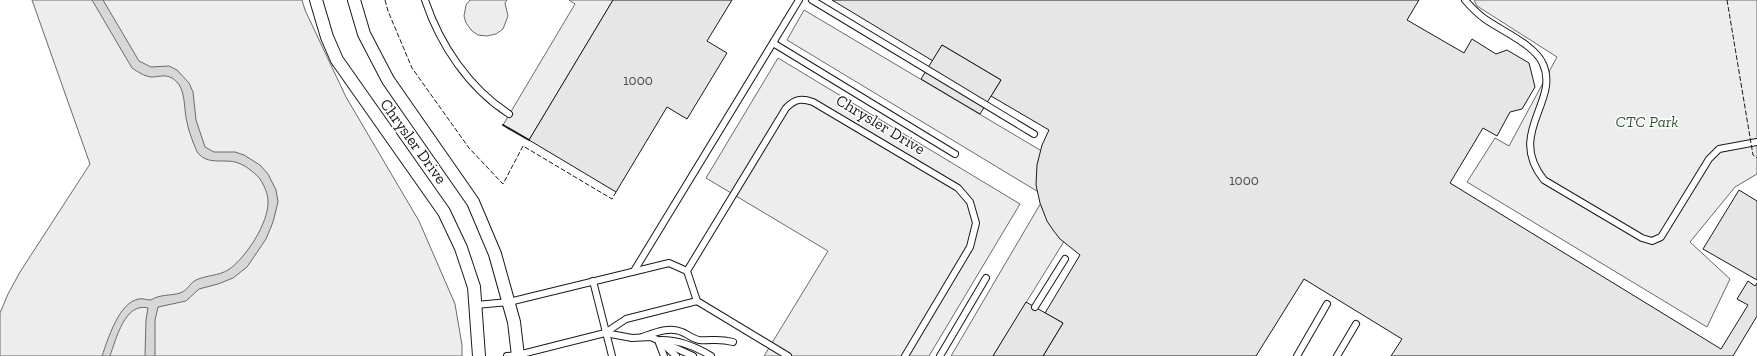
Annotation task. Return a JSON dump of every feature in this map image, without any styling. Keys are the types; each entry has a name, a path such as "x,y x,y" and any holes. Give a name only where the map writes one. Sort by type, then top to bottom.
{"street":[{"name":"Chrysler Drive","path":"316,0 337,60 444,212 461,248 472,280 476,305 479,356"},
{"name":"Chrysler Drive","path":"354,0 364,34 388,80 472,202 495,254 509,302 514,322 514,356"}],"lane":[{"path":"425,0 435,27 460,67 487,98 509,114"},
{"path":"634,271 799,0"},
{"path":"812,0 1034,134"},
{"path":"1465,0 1484,18 1537,54 1543,64 1546,75 1545,87 1530,139 1532,161 1537,172 1544,180 1642,238 1652,241 1662,237 1709,159 1719,149 1757,142"},
{"path":"773,43 955,154"},
{"name":"Chrysler Drive","path":"687,271 786,108 798,100 804,99 813,102 958,188 970,202 976,223 970,247 905,356"},
{"path":"1035,307 1065,259"},
{"path":"476,305 509,302 669,263 687,271 697,301 788,356"},
{"path":"940,356 986,278"},
{"path":"593,281 612,356"},
{"name":"Chrysler Drive","path":"514,356 605,333 626,319 697,301"},
{"path":"1297,356 1327,304"},
{"path":"1337,356 1356,324"},
{"path":"605,333 632,338 642,337 660,331 671,330 680,331 697,340 720,339 733,342"},
{"path":"642,337 657,340 674,340 687,344 711,356"},
{"path":"657,340 664,356"},
{"path":"657,340 676,356"},
{"path":"657,340 693,356"}],"shaded area":[{"path":"32,0 302,0 305,10 346,97 419,221 455,304 462,345 462,356 0,356 0,313 8,294 20,272 90,164"},
{"path":"92,0 103,0 139,61 151,67 169,66 177,70 189,83 193,92 196,120 205,147 214,152 235,152 244,155 260,165 268,174 276,190 278,202 273,222 266,239 247,267 233,278 199,289 186,301 158,307 155,320 155,356 145,356 146,320 148,308 140,308 127,316 110,356 102,356 115,322 120,314 132,302 140,299 151,300 158,297 180,293 185,291 196,280 224,272 235,265 255,240 265,220 268,198 266,190 260,179 245,166 230,161 215,161 206,159 198,153 188,127 184,98 177,82 169,77 151,77 141,74 132,68"},
{"path":"470,0 507,0 505,3 508,16 503,29 496,34 487,36 478,35 472,31 466,23 464,16 466,5"},
{"path":"569,0 613,0 529,140 503,125 575,4"},
{"name":"CTC Park","path":"1474,0 1757,0 1757,174 1735,187 1690,242 1730,279 1707,327 1467,182 1495,138 1509,146 1557,57 1477,6"},
{"path":"804,10 1099,185 993,356 951,356 1045,196 787,40"},
{"path":"778,58 1020,204 929,356 764,356 828,251 706,178"}],"building":[{"path":"613,0 732,0 707,41 727,53 687,119 667,107 616,192 529,140"},
{"path":"832,0 1419,0 1407,20 1464,53 1472,39 1496,54 1507,50 1529,63 1535,87 1522,109 1510,112 1497,136 1483,128 1450,183 1721,349 1748,305 1737,299 1748,281 1755,286 1757,283 1757,316 1733,356 1391,356 1402,339 1304,279 1256,356 1043,356 1063,323 1045,313 1080,255 1060,239 1053,230 1047,221 1040,203 1036,185 1037,165 1042,145 1049,130 991,96 1001,80 942,45 933,61"},
{"path":"942,45 1001,80 980,114 921,79"},
{"path":"1739,190 1757,201 1757,280 1703,249"},
{"path":"1026,302 1063,323 1043,356 993,356"}],"fence":[{"path":"385,0 388,11 412,68 469,148 503,184 523,146 612,199 616,192"},
{"path":"1727,0 1753,155 1757,158"}],"wall":[{"path":"503,125 529,140"}]}
